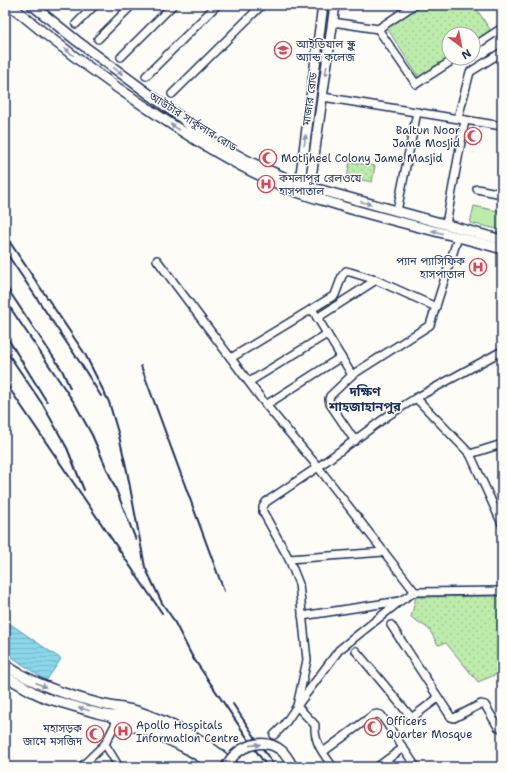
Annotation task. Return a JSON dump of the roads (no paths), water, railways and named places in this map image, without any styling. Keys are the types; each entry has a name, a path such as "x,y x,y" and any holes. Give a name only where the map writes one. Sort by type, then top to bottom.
{"main road":[{"name":"আউটার সার্কুলার রোড","path":"10,5 42,32 114,86 175,128 211,150 276,183 299,188"},
{"name":"আউটার সার্কুলার রোড","path":"32,5 77,41 183,119 195,131 299,188 370,214 502,249"},
{"name":"মাজার রোড","path":"299,188 323,5"},
{"name":"মাজার রোড","path":"309,192 335,5"},
{"name":"আউটার সার্কুলার রোড","path":"309,192 397,211 502,240"},
{"path":"5,665 15,672 46,687 65,694 103,704 116,715 198,755 213,767"},
{"path":"5,676 46,698 147,723 186,741 208,754 225,767 234,755 241,749 249,745 261,744 273,746 282,751 293,767"},
{"path":"103,704 112,701 119,701 133,704 162,715 218,747 242,767"},
{"path":"116,715 137,712 175,728 212,748 234,767"}],"street":[{"path":"76,24 95,5"},
{"path":"98,39 132,5"},
{"path":"120,57 173,5"},
{"path":"146,76 217,5"},
{"path":"172,94 262,5"},
{"path":"333,22 378,29 414,5"},
{"path":"481,42 502,28"},
{"path":"378,29 416,84 444,66"},
{"path":"446,224 470,72 502,52"},
{"path":"323,97 502,126"},
{"path":"397,211 417,112"},
{"path":"477,189 502,194"},
{"path":"355,441 330,404 330,396 352,376 430,325 458,237"},
{"path":"157,260 266,405 318,467 414,592"},
{"path":"231,358 335,295 342,276 346,272 376,280 436,307"},
{"path":"317,318 376,280"},
{"path":"312,309 352,376"},
{"path":"249,382 327,334"},
{"path":"297,706 306,660 300,584 289,559 263,512 263,507 266,502 355,441 389,415 416,398 502,351"},
{"path":"266,405 341,357"},
{"path":"416,398 470,454 502,524"},
{"path":"470,454 502,444"},
{"path":"289,559 384,552"},
{"path":"274,735 284,725 339,650 400,601 414,592 502,591"},
{"path":"302,616 400,601"},
{"path":"391,625 451,717 454,718 481,704 485,705 498,727 502,728"},
{"path":"356,652 411,717 438,698"},
{"path":"297,706 315,725 317,742 333,767"},
{"path":"323,752 373,715 377,714 381,715 416,767"},
{"path":"81,767 105,744 116,715"},
{"path":"105,744 119,767"},
{"path":"377,767 403,748"}],"water":[{"path":"9,623 61,659 46,681 5,652 5,629"}],"railway":[{"path":"5,235 85,354 109,402 127,471 145,567 162,603 173,619 194,660"},
{"path":"5,251 101,396"},
{"path":"5,285 62,370 70,388"},
{"path":"5,300 75,404 92,435 136,540"},
{"path":"5,334 47,402"},
{"path":"5,349 43,405 67,448 84,490"},
{"path":"141,366 224,591"},
{"path":"5,382 162,613"},
{"path":"192,656 267,767"},
{"path":"233,704 275,767"}],"place":[{"name":"আইডিয়াল স্কুল অ্যান্ড কলেজ","path":"283,50"},
{"name":"Baitun Noor Jame Mosjid","path":"473,136"},
{"name":"Motijheel Colony Jame Masjid","path":"268,158"},
{"name":"কমলাপুর রেলওয়ে হাসপাতাল","path":"266,184"},
{"name":"প্যান প্যাসিফিক হাসপাতাল","path":"478,267"},
{"name":"Officers Quarter Mosque","path":"373,727"},
{"name":"Apollo Hospitals Information Centre","path":"123,731"},
{"name":"মহাসড়ক জামে মসজিদ","path":"95,734"}],"district":[{"name":"দক্ষিণ শাহজাহানপুর","path":"365,398"}]}
